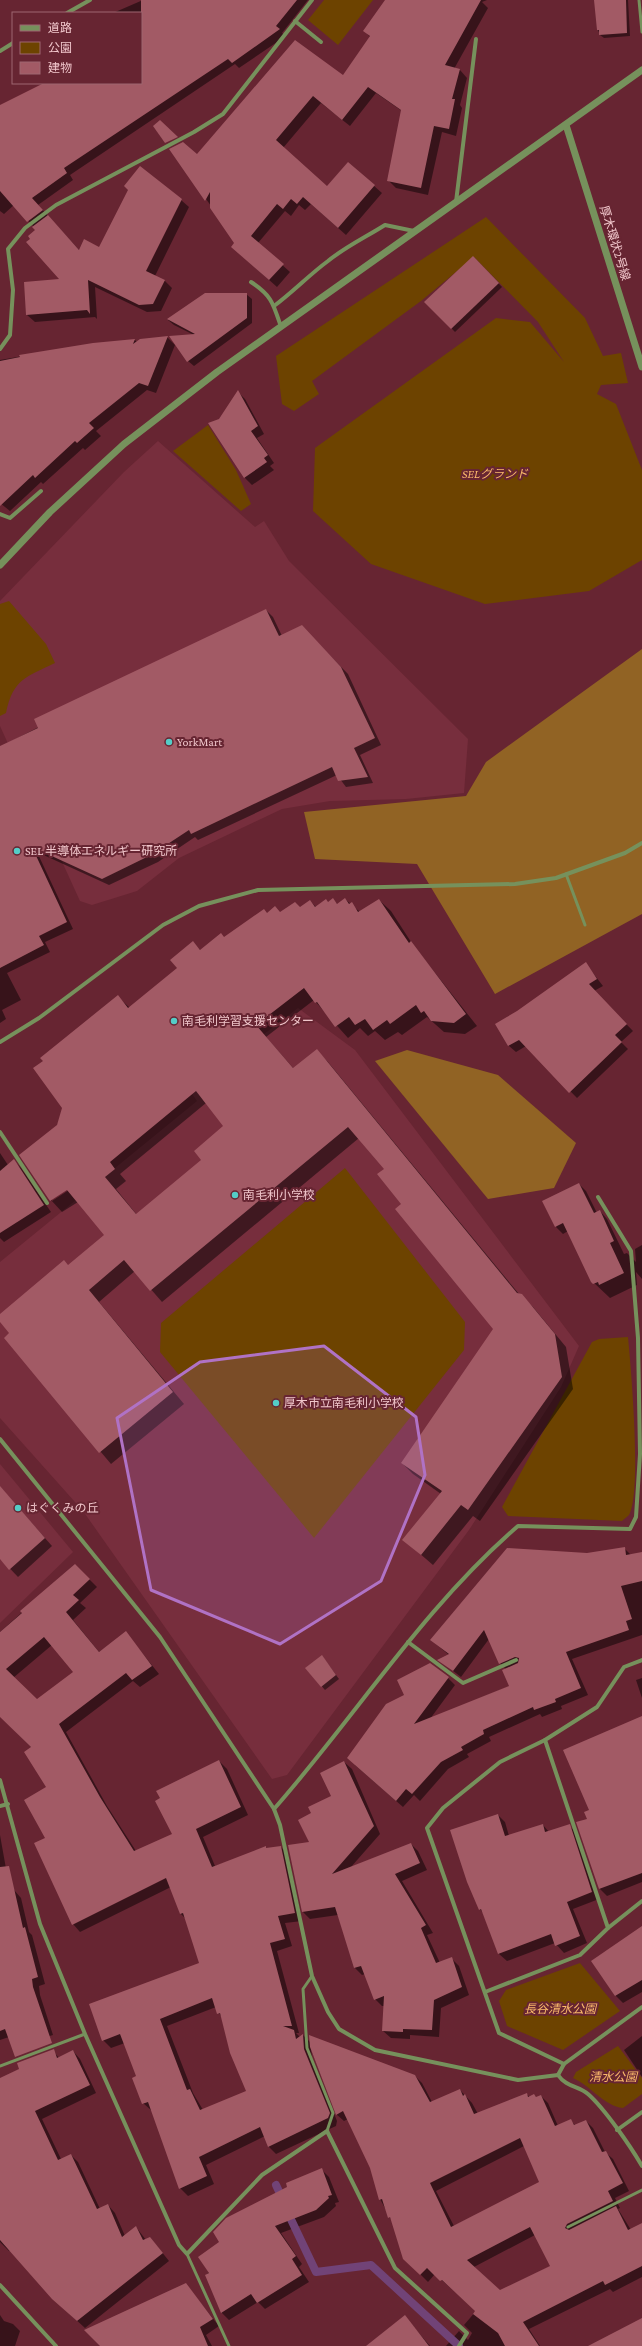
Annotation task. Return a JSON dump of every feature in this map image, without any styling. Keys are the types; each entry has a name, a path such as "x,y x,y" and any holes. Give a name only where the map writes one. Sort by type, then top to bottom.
{"street":[{"path":"69,12 90,0"},
{"path":"0,349 10,335 13,290 8,249 25,228 56,205 194,132 223,114 312,0"},
{"path":"295,21 322,42"},
{"path":"456,204 476,39"},
{"path":"0,51 12,44"},
{"path":"0,565 50,512 124,444 217,372 456,204 642,70"},
{"name":"厚木環状2号線","path":"566,125 641,362"},
{"path":"274,306 298,289 313,273 330,259 385,225 416,231"},
{"path":"251,282 266,293 274,306 281,328"},
{"path":"0,514 10,518 41,491"},
{"path":"0,1042 39,1018 163,925 199,906 258,890 515,884 556,878 625,853 642,843"},
{"path":"0,1132 47,1203"},
{"path":"274,1809 307,1771 408,1642 491,1549 518,1526 630,1529 636,1517 640,1454 638,1338 631,1251 598,1197"},
{"path":"0,1439 160,1637 274,1809 280,1825 312,1976 328,2012 339,2029 375,2050 518,2080 558,2075"},
{"path":"408,1642 463,1683 516,1660"},
{"path":"564,2064 499,2033 427,1828 443,1808 500,1762 545,1740 597,1707 624,1667 642,1660"},
{"path":"545,1740 608,1928"},
{"path":"0,1780 8,1804 40,1924 85,2034 179,2245 187,2254 262,2175 327,2131 395,2268 467,2333 459,2346"},
{"path":"0,1806 8,1804"},
{"path":"485,1992 580,1955 608,1928 642,1901"},
{"path":"558,2075 564,2064 642,2006"},
{"path":"558,2075 563,2082 588,2094 618,2130 642,2166"},
{"path":"618,2130 642,2112"},
{"path":"0,2285 56,2346"}],"lane":[{"path":"639,0 642,32"},
{"path":"566,874 585,925"},
{"path":"312,1976 303,1989 307,2048 333,2113 327,2131"},
{"path":"0,2066 85,2034"},
{"path":"568,2227 642,2190"},
{"path":"187,2254 229,2346"}],"highlighted area":[{"path":"324,1346 416,1417 425,1475 381,1581 280,1644 151,1590 117,1418 200,1362"}],"shaded area":[{"path":"158,441 255,527 264,521 289,561 468,739 464,793 406,799 330,801 282,809 179,858 137,891 92,905 80,901 0,726 0,601 124,472"},
{"path":"642,649 642,914 495,994 417,864 315,859 304,812 466,796 486,762"},
{"name":"厚木市立南毛利小学校","path":"298,1008 355,1050 579,1346 561,1387 469,1530 287,1775 272,1779 83,1511 0,1418 0,1262 197,1101 190,1091"},
{"path":"407,1050 498,1075 576,1143 554,1188 488,1199 375,1061"},
{"name":"はぐくみの丘","path":"0,1464 73,1552 0,1623"}],"green space":[{"path":"324,0 373,0 338,45 308,20"},
{"name":"SELグランド","path":"486,217 585,318 603,356 621,353 628,383 601,385 597,394 616,404 642,470 642,560 589,591 485,604 371,564 313,511 315,448 496,318 530,322 564,362 538,322 474,257 421,301 312,381 319,394 294,411 282,404 276,356"},
{"path":"208,425 236,470 251,504 241,511 173,451"},
{"path":"9,601 46,644 55,663 22,680 13,693 6,713 0,716 0,604"},
{"path":"345,1168 465,1322 464,1350 314,1538 160,1352 161,1323"},
{"path":"628,1337 633,1401 635,1457 633,1502 629,1515 622,1521 508,1516 502,1507 592,1342 599,1339"},
{"name":"長谷清水公園","path":"580,1963 620,2011 563,2050 507,2026 499,2001 506,1990"},
{"name":"清水公園","path":"618,2046 642,2078 642,2094 623,2108 610,2104 573,2078 576,2072"}],"building":[{"path":"141,0 297,0 276,26 280,29 232,63 228,59 64,168 67,173 32,198 43,210 27,222 0,191 0,105 42,84 142,84"},
{"path":"385,0 481,0 445,65 460,69 452,99 455,99 449,129 434,126 421,188 387,181 401,110 368,87 342,120 313,96 276,140 327,186 348,162 375,185 338,228 303,197 297,204 291,199 283,209 277,204 251,236 284,264 269,280 231,247 234,243 210,208 210,192 205,201 169,149 183,142 197,154 295,40 343,75 370,36 363,31"},
{"path":"594,0 626,0 627,33 599,35 599,30 597,30"},
{"path":"160,120 178,137 165,143 153,126"},
{"path":"140,166 182,199 146,271 165,280 153,304 139,305 88,280 90,314 87,310 26,315 24,282 59,279 26,242 30,239 28,236 35,230 32,227 48,215 79,250 84,239 99,247 128,190 124,186"},
{"path":"473,256 499,283 451,329 424,302"},
{"path":"205,293 247,293 247,318 187,362 169,336 195,334 167,319"},
{"path":"168,336 148,386 139,383 89,423 94,428 77,443 75,441 35,478 33,475 0,506 0,361 20,357 19,355 93,343 135,339 133,344 140,339"},
{"path":"238,390 258,426 251,431 268,455 264,458 267,462 244,478 208,423 219,419"},
{"path":"266,609 279,636 302,625 341,667 375,738 354,748 368,777 338,781 332,767 191,834 189,830 151,855 102,879 32,847 67,922 39,936 44,945 0,968 0,746 38,728 34,719"},
{"path":"333,898 337,904 345,898 349,904 352,902 358,912 379,899 409,943 411,941 466,1014 454,1023 431,1021 424,1011 421,1013 416,1005 390,1024 387,1020 373,1030 365,1019 355,1025 349,1017 335,1027 317,1002 315,1003 304,988 256,1025 293,1068 317,1049 517,1293 522,1294 555,1334 562,1377 468,1510 461,1505 421,1555 402,1540 442,1491 401,1463 493,1329 395,1209 401,1204 377,1174 384,1169 348,1127 150,1291 124,1260 89,1290 173,1392 99,1453 4,1338 9,1333 0,1322 0,1314 64,1260 68,1265 104,1235 67,1190 50,1201 19,1155 57,1125 62,1108 33,1068 43,1061 40,1058 118,995 128,1008 177,968 170,960 193,941 200,950 221,933 224,937 264,909 267,913 275,906 280,912 295,902 300,907 310,900 315,907 326,899 328,902","holes":["196,1091 223,1126 194,1151 201,1160 136,1214 105,1177 115,1169 110,1162"]},
{"path":"586,962 597,979 589,984 627,1024 615,1035 622,1042 569,1093 519,1040 508,1046 495,1024 517,1011"},
{"path":"14,1159 44,1205 0,1233 0,1171"},
{"path":"579,1183 594,1213 600,1210 614,1241 610,1243 624,1273 599,1285 598,1282 593,1284 591,1282 563,1223 555,1227 542,1201"},
{"path":"0,1486 45,1538 9,1570 0,1559"},
{"path":"625,1547 626,1555 642,1552 642,1581 621,1586 632,1619 626,1621 629,1630 566,1652 581,1688 555,1699 556,1702 534,1710 533,1707 483,1730 484,1734 461,1747 463,1750 441,1762 412,1794 406,1789 396,1801 347,1758 386,1704 404,1695 397,1680 430,1663 449,1677 414,1724 509,1686 502,1670 518,1663 519,1658 515,1657 499,1664 484,1630 453,1671 437,1660 449,1654 430,1640 507,1548 587,1553"},
{"path":"75,1564 90,1579 73,1595 79,1600 66,1612 99,1652 126,1631 152,1666 132,1680 126,1673 59,1724 100,1797 134,1851 172,1834 155,1801 160,1798 156,1791 219,1760 241,1807 196,1829 212,1867 266,1846 266,1848 281,1846 295,1913 278,1916 285,1939 270,1943 292,2026 283,2026 294,2030 296,2039 303,2034 304,2049 330,2113 328,2118 268,2147 260,2127 199,2157 207,2176 179,2189 148,2102 142,2104 132,2078 136,2076 120,2034 102,2041 89,2004 199,1963 183,1913 180,1914 166,1878 72,1925 34,1843 45,1838 24,1800 46,1787 24,1752 31,1747 0,1717 0,1632 22,1613 20,1611","holes":["44,1637 73,1672 37,1699 6,1669","212,1998 217,2014 220,2013 230,2053 246,2091 200,2110 190,2089 187,2090 160,2019"]},
{"path":"322,1655 336,1675 321,1687 305,1668"},
{"path":"642,1716 642,1873 599,1889 576,1822 587,1819 584,1812 589,1810 563,1750"},
{"path":"344,1761 374,1826 332,1874 411,1843 420,1863 395,1874 426,1925 421,1928 436,1963 452,1957 462,1987 434,2000 432,2030 403,2029 403,2032 382,2031 384,1996 374,2000 361,1966 354,1968 335,1907 302,1912 288,1845 309,1842 298,1820 311,1813 308,1807 331,1796 320,1773"},
{"path":"498,1814 505,1836 543,1824 545,1832 570,1824 592,1892 567,1902 580,1936 555,1946 551,1934 498,1954 481,1909 479,1910 467,1882 450,1830"},
{"path":"9,1866 23,1928 25,1927 38,1977 32,1979 33,1987 52,2043 15,2057 5,2029 0,2031 0,1867"},
{"path":"642,1926 642,1980 615,1996 591,1961"},
{"path":"309,2035 415,2075 430,2102 460,2089 463,2096 465,2094 474,2114 527,2093 528,2097 534,2094 536,2097 541,2095 555,2126 571,2119 574,2125 586,2120 602,2152 606,2151 623,2183 608,2191 613,2201 567,2224 565,2228 569,2230 616,2206 628,2230 642,2223 642,2266 605,2285 603,2281 523,2322 539,2346 505,2346 498,2333 473,2314 475,2311 442,2280 440,2281 427,2268 420,2275 403,2259 390,2217 388,2218 382,2199 379,2200 370,2168 343,2111 336,2115 310,2047","holes":["520,2138 539,2182 451,2227 430,2183","530,2227 550,2266 500,2290 467,2260"]},
{"path":"54,2049 57,2058 73,2050 90,2085 35,2111 58,2160 71,2154 97,2209 108,2204 122,2237 136,2226 143,2240 150,2237 163,2253 77,2321 52,2299 0,2240 0,2078 19,2069 17,2063"},
{"path":"322,2168 332,2195 328,2196 329,2198 316,2210 275,2226 296,2256 292,2259 302,2275 257,2303 251,2294 221,2313 205,2275 209,2273 198,2257 219,2242 213,2232 226,2218 287,2187 286,2183"},
{"path":"186,2283 213,2319 200,2327 208,2346 100,2346 84,2330"},
{"path":"405,2315 429,2346 366,2346"},
{"path":"642,2318 642,2346 588,2346"}],"waterway":[{"path":"276,2185 283,2200"},
{"path":"287,2211 316,2272 371,2265 459,2346"}],"place":[{"name":"YorkMart","path":"169,742"},
{"name":"SEL 半導体エネルギー研究所","path":"17,851"},
{"name":"南毛利学習支援センター","path":"174,1021"},
{"name":"南毛利小学校","path":"235,1195"},
{"name":"厚木市立南毛利小学校","path":"276,1403"},
{"name":"はぐくみの丘","path":"18,1508"}]}
